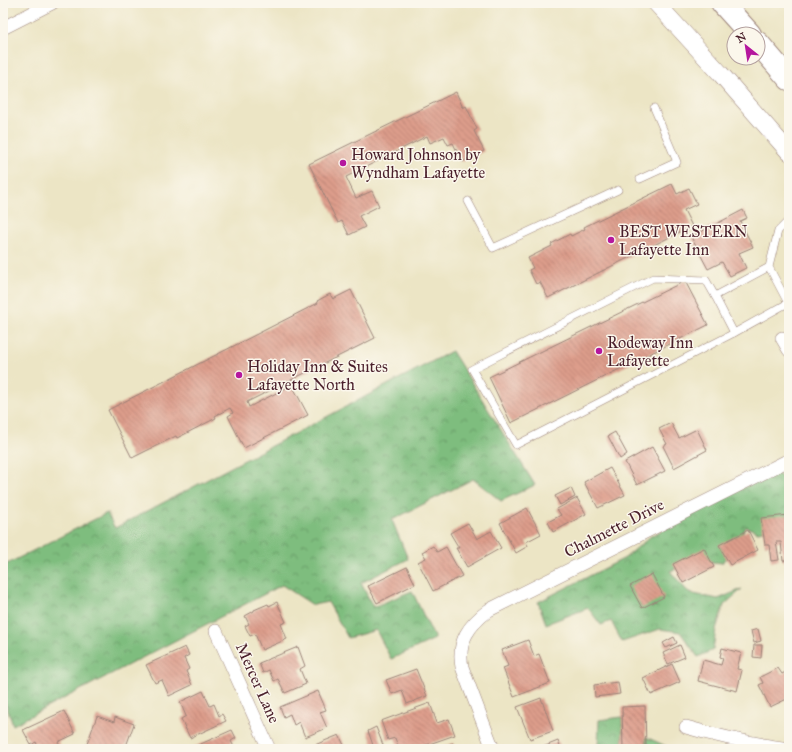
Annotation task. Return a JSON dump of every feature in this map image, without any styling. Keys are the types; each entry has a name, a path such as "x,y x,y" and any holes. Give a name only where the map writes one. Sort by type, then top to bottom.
{"highway":[{"path":"722,3 743,26"},
{"path":"766,53 789,79"}],"street":[{"path":"3,28 52,3"},
{"path":"656,3 789,152"},
{"path":"782,338 789,350"},
{"name":"Chalmette Drive","path":"492,749 462,667 461,651 464,638 482,616 489,610 789,460"},
{"name":"Mercer Lane","path":"216,631 269,749"},
{"path":"686,727 714,736 748,743 789,748"}],"lane":[{"path":"640,179 677,162 654,108"},
{"path":"468,200 493,248 618,190"},
{"path":"734,333 706,280 653,278 472,369 516,446 734,333 788,303 769,267 778,231 789,220"},
{"path":"715,296 769,267"}],"green space":[{"path":"452,351 535,485 501,501 473,479 392,520 408,559 361,583 373,607 412,591 435,639 391,659 376,630 348,638 328,602 313,605 282,585 13,725 3,697 3,566 107,513 115,528"},
{"path":"774,471 789,483 789,525 758,532 746,527 722,563 702,561 670,571 689,593 718,599 742,589 724,605 716,629 713,650 698,657 680,632 660,629 622,642 611,621 601,625 588,608 546,624 538,602 625,558 651,536"},
{"path":"622,717 623,749 598,749 599,720"},
{"path":"646,737 670,748 670,749 646,749"}],"building":[{"name":"Howard Johnson by Wyndham Lafayette","path":"456,92 463,108 466,106 477,129 474,131 484,151 462,162 453,143 448,145 444,137 430,143 427,136 346,177 356,198 372,191 379,206 359,216 365,227 349,235 342,221 338,223 309,164"},
{"name":"BEST WESTERN Lafayette Inn","path":"672,184 677,194 689,188 697,204 684,210 692,226 548,298 540,282 536,284 529,270 533,268 528,258 552,246 551,244 570,234 571,236 585,229 584,227"},
{"path":"743,210 747,218 740,221 753,247 739,253 746,268 730,276 722,262 708,269 691,237"},
{"name":"Rodeway Inn Lafayette","path":"685,281 708,325 511,423 489,377"},
{"name":"Holiday Inn & Suites Lafayette North","path":"351,290 375,338 247,402 249,407 292,385 308,415 244,448 228,416 233,413 230,408 215,416 216,418 177,438 176,436 132,458 108,410 318,303 317,301 330,294 333,299"},
{"path":"671,423 679,438 697,429 707,450 674,468 663,446 667,444 659,429"},
{"path":"615,432 627,454 620,459 608,436"},
{"path":"652,447 665,471 637,485 625,462"},
{"path":"610,468 625,495 598,508 584,482"},
{"path":"571,488 575,497 560,505 555,496"},
{"path":"577,498 586,514 553,532 548,522 561,515 557,509"},
{"path":"527,508 541,534 526,542 528,546 516,553 500,523"},
{"path":"789,515 789,560 783,561 781,542 776,542 779,560 771,561 769,545 765,545 761,518"},
{"path":"468,523 477,539 491,531 501,548 467,567 456,548 459,548 450,533"},
{"path":"748,530 758,550 730,565 719,545"},
{"path":"433,546 437,552 446,547 462,576 433,591 418,562 426,558 422,552"},
{"path":"704,548 714,567 683,583 673,564"},
{"path":"407,567 415,584 377,603 368,586"},
{"path":"652,574 664,597 642,608 630,586"},
{"path":"277,602 286,622 281,624 287,639 262,650 255,634 250,636 245,626 249,624 245,616 254,610"},
{"path":"758,629 761,641 754,643 751,631"},
{"path":"674,637 677,643 666,648 663,643"},
{"path":"528,640 534,656 539,654 550,683 514,697 503,668 508,666 502,650"},
{"path":"680,645 685,657 668,664 663,653"},
{"path":"754,645 762,645 761,658 753,657"},
{"path":"185,647 189,655 184,658 189,669 186,671 192,685 169,696 162,680 155,683 146,665"},
{"path":"298,647 305,666 300,669 306,684 285,693 278,679 274,681 269,670 263,673 259,663"},
{"path":"722,648 741,653 737,669 742,670 737,691 698,681 703,660 721,665 723,658 720,657"},
{"path":"672,664 680,682 651,695 643,678"},
{"path":"778,668 782,674 789,670 789,698 770,707 759,685 763,683 760,677"},
{"path":"416,669 427,696 407,704 402,690 392,694 386,680"},
{"path":"618,682 620,694 595,697 594,685"},
{"path":"203,691 210,706 214,704 219,716 222,714 226,721 190,738 181,719 186,716 180,702"},
{"path":"318,691 326,710 320,712 327,728 305,737 299,722 294,725 290,714 284,717 280,707"},
{"path":"541,698 553,731 530,739 517,707"},
{"path":"430,703 437,723 449,719 455,735 415,749 399,749 395,738 388,740 381,721"},
{"path":"645,706 646,749 623,749 622,707"},
{"path":"64,711 75,734 58,742 60,746 53,749 39,749 36,742 31,745 23,730"},
{"path":"97,716 114,722 115,717 134,724 125,749 100,749 87,744"},
{"path":"376,727 383,745 374,748 368,731"},
{"path":"232,730 236,738 231,741 235,749 194,749 194,747"},
{"path":"339,735 346,749 305,749"},
{"path":"558,741 561,749 538,749"},
{"path":"453,743 455,749 437,749"}],"place":[{"name":"Howard Johnson by Wyndham Lafayette","path":"343,163"},
{"name":"BEST WESTERN Lafayette Inn","path":"611,240"},
{"name":"Rodeway Inn Lafayette","path":"599,351"},
{"name":"Holiday Inn & Suites Lafayette North","path":"239,375"}]}
